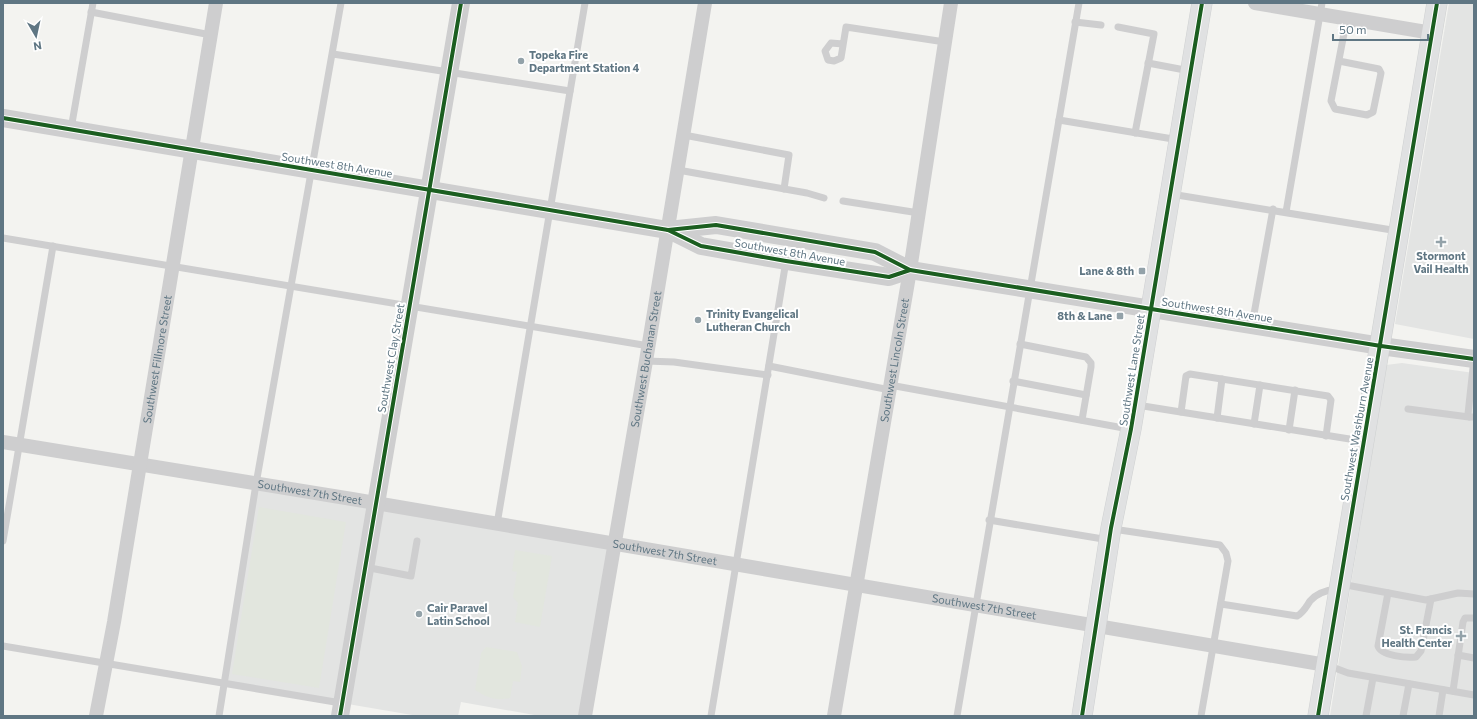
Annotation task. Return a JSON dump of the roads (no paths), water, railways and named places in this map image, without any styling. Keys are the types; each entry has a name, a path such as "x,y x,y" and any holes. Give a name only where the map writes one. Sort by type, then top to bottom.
{"main road":[{"name":"Southwest Lane Street","path":"1082,716 1110,534 1131,429 1202,3"},
{"name":"Southwest Washburn Avenue","path":"1318,716 1381,346 1437,3"}],"street":[{"name":"Southwest Fillmore Street","path":"96,716 104,664 114,622 216,3"},
{"name":"Southwest Clay Street","path":"341,709 461,3"},
{"name":"Southwest Buchanan Street","path":"585,716 649,346 705,3"},
{"name":"Southwest Lincoln Street","path":"834,716 910,270 951,3"},
{"path":"1255,3 1322,8 1347,18 1432,33"},
{"name":"Southwest 8th Avenue","path":"3,118 668,230 716,225 875,252 910,270 1381,346 1474,359"},
{"name":"Southwest 8th Avenue","path":"668,230 701,246 786,261 889,277 910,270"},
{"name":"Southwest 7th Street","path":"3,442 376,503 1326,665"}],"lane":[{"path":"71,129 93,3"},
{"path":"219,716 256,484 341,3"},
{"path":"497,524 585,3"},
{"path":"956,716 1079,3"},
{"path":"1286,212 1322,8"},
{"path":"91,12 211,35"},
{"path":"1339,61 1379,69 1381,73 1373,112 1367,115 1334,109 1332,101 1339,61 1347,18"},
{"path":"1076,22 1100,25"},
{"path":"843,44 846,27 945,42"},
{"path":"1118,27 1154,34 1135,133"},
{"path":"333,54 570,91"},
{"path":"1148,63 1190,71"},
{"path":"1059,120 1179,140"},
{"path":"684,135 789,155 784,188"},
{"path":"678,170 784,188 824,198"},
{"path":"1170,194 1273,209 1400,232"},
{"path":"843,201 919,213"},
{"path":"1252,325 1273,209"},
{"path":"3,238 649,346"},
{"path":"3,542 53,246"},
{"path":"711,716 786,261"},
{"path":"1020,344 1086,358 1091,363 1082,420"},
{"path":"1472,417 1468,414 1474,359"},
{"path":"646,361 674,362 768,375"},
{"path":"769,366 1131,429"},
{"path":"1181,412 1188,374 1296,390 1330,397 1326,436"},
{"path":"1217,418 1222,379"},
{"path":"1013,381 1086,395"},
{"path":"1254,424 1260,385"},
{"path":"1289,430 1296,390"},
{"path":"1135,405 1364,441"},
{"path":"1408,409 1472,417"},
{"path":"989,520 1220,545 1226,553 1228,561 1202,716"},
{"path":"365,567 411,576 418,541"},
{"path":"1221,604 1297,616 1301,614 1319,594 1339,586 1431,599 1458,593 1474,594"},
{"path":"1388,593 1378,646 1379,649 1383,652 1410,658 1416,657 1421,651 1431,599"},
{"path":"1453,691 1465,618 1474,618"},
{"path":"3,646 225,683 341,709"},
{"path":"1458,655 1474,658"},
{"path":"1326,665 1348,673 1474,695"},
{"path":"1366,716 1373,678"},
{"path":"1403,716 1409,684"},
{"path":"1439,716 1443,690"}],"place":[{"name":"Topeka Fire Department Station 4","path":"521,61"},
{"name":"Stormont Vail Health","path":"1441,242"},
{"name":"Lane & 8th","path":"1142,271"},
{"name":"8th & Lane","path":"1120,316"},
{"name":"Trinity Evangelical Lutheran Church","path":"698,320"},
{"name":"Cair Paravel Latin School","path":"419,614"},
{"name":"St. Francis Health Center","path":"1461,636"}]}
